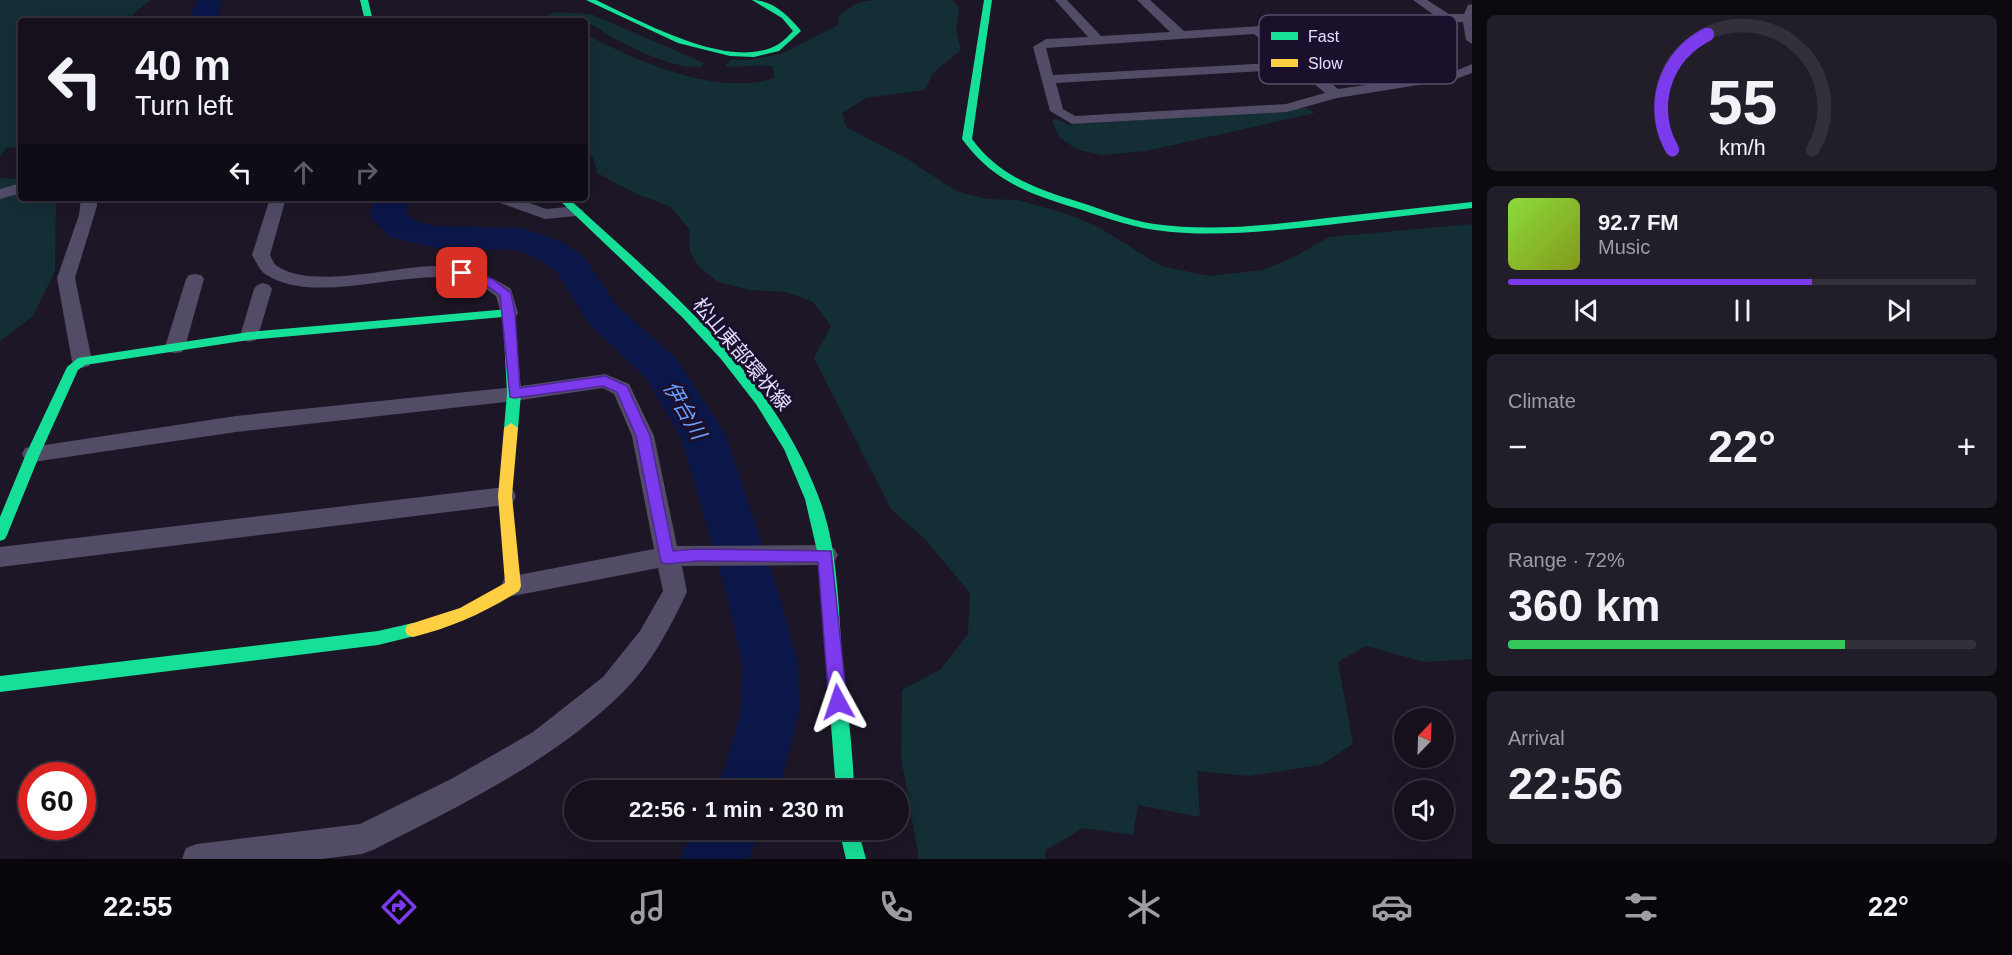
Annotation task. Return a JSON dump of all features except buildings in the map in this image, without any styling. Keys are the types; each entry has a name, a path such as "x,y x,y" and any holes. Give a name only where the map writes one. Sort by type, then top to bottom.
{"street":[{"path":"363,0 368,18"},
{"path":"590,0 701,49 736,55 771,51 784,45 796,32 794,24 778,10 756,0"},
{"path":"988,0 967,139 976,154 991,170 1010,182 1153,226 1196,230 1249,230 1472,205"},
{"path":"1061,0 1098,40"},
{"path":"1143,1 1163,0"},
{"path":"1419,0 1442,15"},
{"path":"1143,1 1180,34"},
{"path":"1471,13 1472,40"},
{"path":"1257,30 1047,43 1039,47 1057,111 1062,117 1072,120 1287,108 1335,94 1399,84"},
{"path":"1049,80 1259,67"},
{"path":"1457,75 1472,68"},
{"path":"1322,84 1335,94"},
{"path":"0,194 18,189"},
{"path":"82,360 66,279 76,242 91,207 90,201"},
{"path":"277,201 264,236 261,255 270,269 290,278 320,282 429,271 462,273 488,281 505,293 509,313 514,394 505,496 513,586"},
{"path":"509,201 545,214 576,212"},
{"name":"松山東部環状線","path":"565,201 673,303 756,395 784,436 806,481 819,518 826,555 845,780"},
{"path":"175,347 195,279"},
{"path":"249,336 263,289"},
{"path":"0,535 33,454 73,367 82,360 249,336 509,313"},
{"path":"33,454 236,424 514,394 605,381 622,389 643,436 675,592 649,639 612,686 543,741 463,788 362,839 198,859"},
{"path":"0,557 505,496"},
{"path":"0,684 378,638 438,625 484,605 513,586 666,557 826,555"},
{"path":"828,859 842,840"},
{"path":"851,840 856,859"}],"shaded area":[{"path":"0,0 151,0 132,15 138,18 18,18 18,147 7,148 0,157"},
{"path":"873,0 953,0 959,9 956,30 961,50 933,73 925,90 866,98 842,113 846,127 909,160 956,191 987,199 1017,200 1064,213 1097,226 1161,266 1209,276 1263,270 1292,258 1329,237 1472,224 1472,659 1425,662 1366,646 1338,662 1353,744 1321,765 1249,776 1197,771 1200,817 1138,805 1133,835 1083,828 1046,850 1045,859 919,859 909,802 909,780 905,780 901,757 902,690 941,669 968,634 970,593 925,539 891,509 814,358 831,326 813,302 786,292 751,290 718,282 699,267 690,252 689,229 671,207 637,194 597,173 593,158 588,154 588,35 628,55 677,73 703,80 752,83 775,78 772,66 725,66 731,60 749,60 781,54 838,25 839,16 857,3"},
{"path":"555,12 591,14 704,63 700,67 690,67 654,57 588,24 588,18 544,18"},
{"path":"1306,108 1315,113 1146,151 1103,155 1078,150 1059,137 1052,120 1057,119 1070,125"},
{"path":"0,178 18,179 18,201 56,201 55,271 33,316 0,341"}],"waterway":[{"name":"伊台川","path":"209,18 204,14 210,0"},
{"name":"伊台川","path":"390,201 388,216 403,229 436,237 521,239 548,249 570,264 604,316 660,367 703,436 753,595 770,663 770,712 750,780"},
{"name":"伊台川","path":"712,859 723,840"}],"traffic: fast":[{"path":"364,0 368,18"},
{"path":"590,0 681,41 730,54 754,54 779,48 797,31 785,16 756,0"},
{"path":"988,0 967,139 989,165 1002,175 1029,189 1135,223 1178,230 1202,231 1272,228 1472,205"},
{"path":"565,201 645,274 726,356 761,400 790,448 813,499 826,555 844,780"},
{"path":"0,535 33,454 73,367 82,361 249,336 509,313 514,394 511,428"},
{"path":"0,684 378,638 413,630"},
{"path":"851,840 856,859"}],"traffic: slow":[{"path":"413,630 465,613 513,586 505,496 511,428"}],"route":[{"path":"462,273 488,281 505,293 509,313 514,394 605,381 622,389 643,436 666,557 826,555 838,702"}]}
